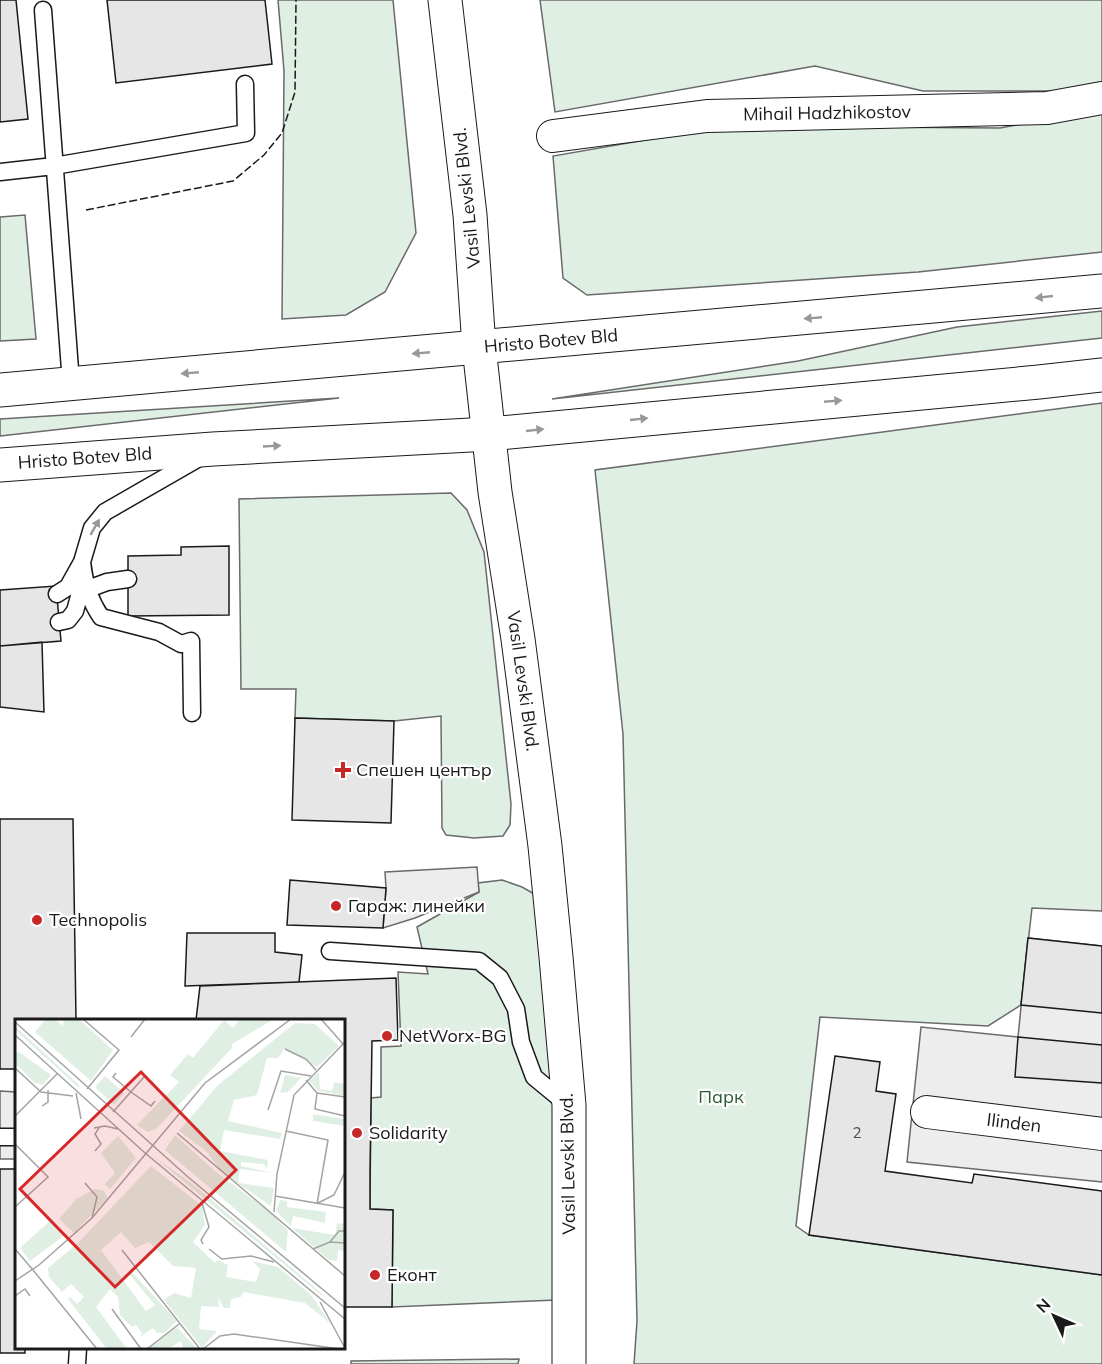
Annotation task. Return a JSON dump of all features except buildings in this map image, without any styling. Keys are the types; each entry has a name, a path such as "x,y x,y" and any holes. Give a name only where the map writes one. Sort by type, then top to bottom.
{"main road":[{"name":"Vasil Levski Blvd.","path":"445,0 470,215 479,347 495,492 545,846 569,1105 569,1364"},
{"name":"Hristo Botev Bld","path":"0,390 1102,291"},
{"name":"Hristo Botev Bld","path":"0,465 213,449 489,434 1102,375"}],"street":[{"name":"Mihail Hadzhikostov","path":"553,136 707,116 1047,108 1102,98"},
{"name":"Ilinden","path":"927,1112 1102,1134"}],"lane":[{"path":"43,9 71,383"},
{"path":"0,172 54,166 246,133 245,84"},
{"path":"1039,382 1102,384"},
{"path":"59,622 68,620 75,611 84,580 92,528 105,512 213,449"},
{"path":"84,580 57,598 68,586 84,580 128,579"},
{"path":"84,580 93,605 101,617 159,632 180,644 191,641 192,713"},
{"path":"330,951 479,961 500,978 516,1009 521,1042 534,1077 569,1105"},
{"path":"77,1364 78,1349"}],"green space":[{"path":"278,0 393,0 416,233 385,292 346,315 282,319 284,71"},
{"path":"540,0 1102,0 1102,83 1062,91 923,91 815,66 555,112"},
{"path":"1102,110 1102,252 918,272 587,295 563,278 553,156 726,126 1000,128"},
{"path":"25,215 36,339 0,341 0,217"},
{"path":"1102,311 1102,338 552,399 798,361 957,327"},
{"path":"339,398 0,436 0,419"},
{"name":"Парк","path":"1102,403 1102,911 1032,908 1021,1005 988,1026 820,1017 796,1226 809,1235 1102,1275 1102,1364 634,1364 637,1321 623,734 595,470"},
{"path":"451,493 467,510 484,552 511,804 510,825 503,836 474,838 446,835 442,828 441,716 394,721 295,718 296,689 241,689 239,499"},
{"path":"502,880 522,887 545,900 560,1104 556,1300 392,1307 393,1210 370,1209 371,1098 381,1097 381,1047 401,1046 398,972 428,974 417,927 479,892 478,883"},
{"path":"519,1359 518,1364 351,1364 351,1361"}],"shaded area":[{"path":"477,867 479,892 415,918 383,928 385,872"},
{"path":"1028,938 1102,946 1102,1182 907,1162 921,1027 1018,1037"},
{"path":"0,1091 15,1092 15,1159 0,1159"}],"fence":[{"path":"86,210 233,181 264,155 282,133 295,92 296,0"}],"place":[{"name":"Спешен център","path":"343,770"},
{"name":"Гараж: линейки","path":"336,906"},
{"name":"Technopolis","path":"37,920"},
{"name":"NetWorx-BG","path":"387,1036"},
{"name":"Solidarity","path":"357,1133"},
{"name":"Еконт","path":"375,1275"}]}
